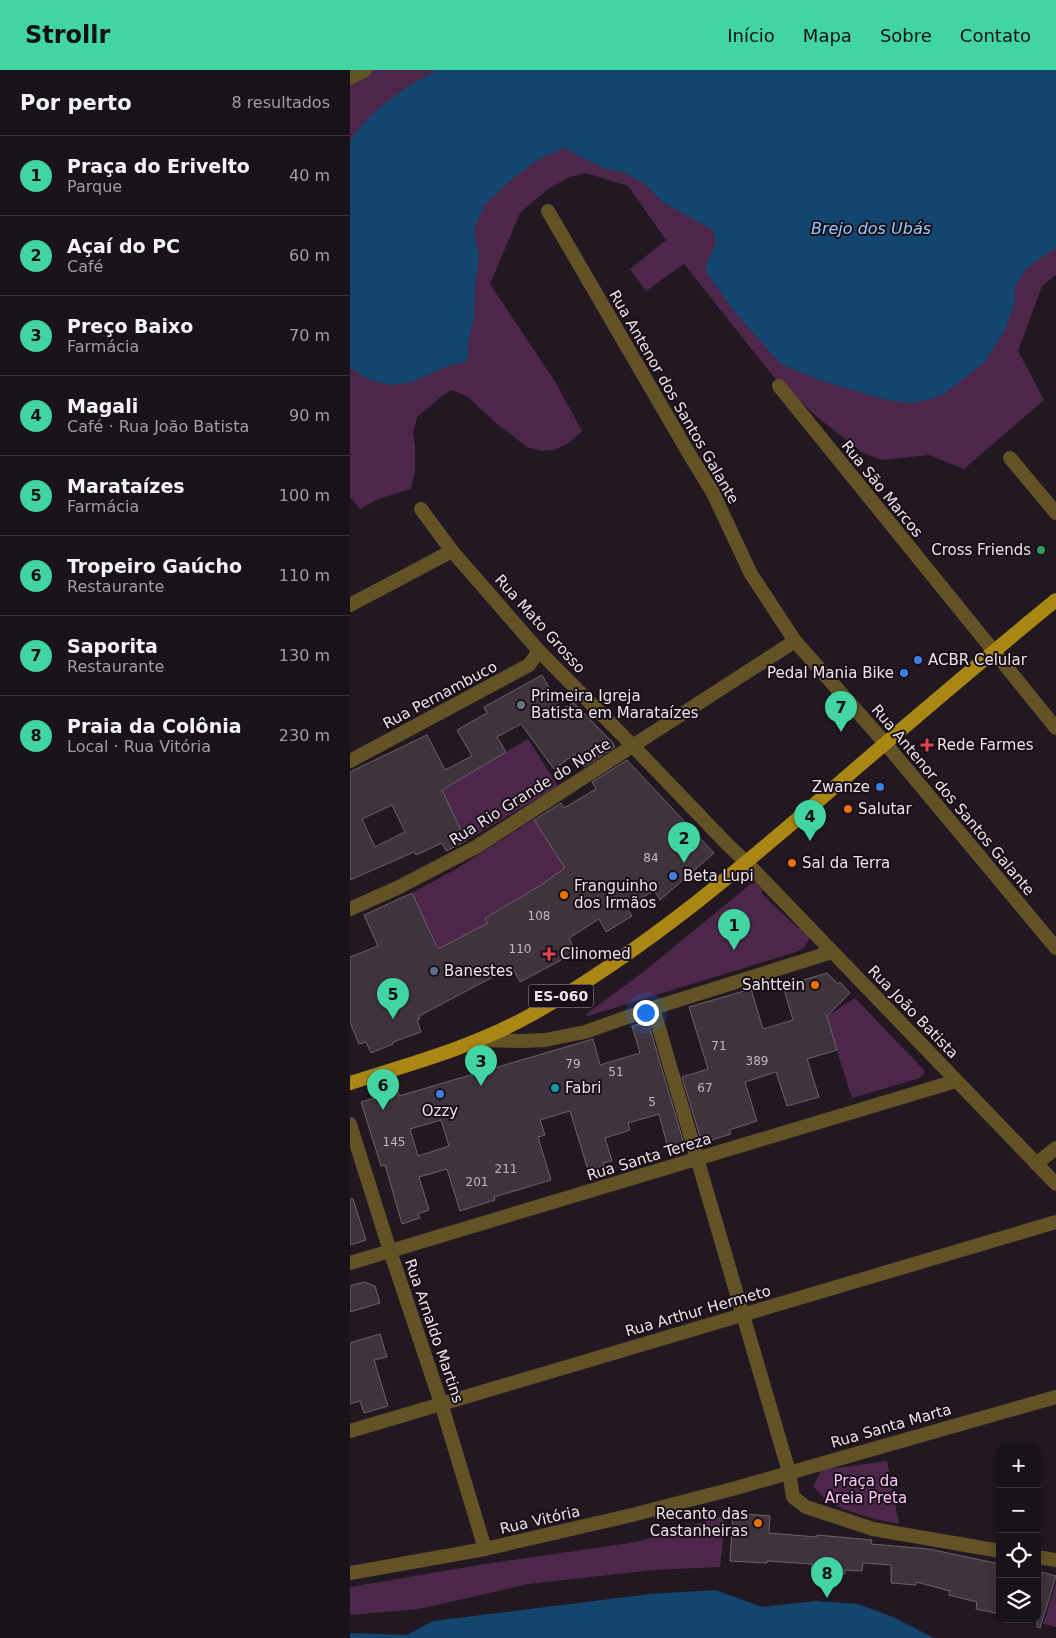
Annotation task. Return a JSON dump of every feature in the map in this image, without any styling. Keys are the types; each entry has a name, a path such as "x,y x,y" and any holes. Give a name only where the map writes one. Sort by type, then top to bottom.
{"main road":[{"name":"ES-060","path":"350,1083 478,1040 528,1017 630,952 691,907 746,862 1056,600"}],"street":[{"path":"350,78 365,70"},
{"name":"Rua Antenor dos Santos Galante","path":"548,210 713,493 751,574 795,641 885,743 1056,948"},
{"name":"Rua São Marcos","path":"779,386 1056,728"},
{"path":"1010,458 1056,513"},
{"name":"Rua Mato Grosso","path":"421,509 452,551 539,650 746,862"},
{"path":"350,605 452,551"},
{"name":"Rua Rio Grande do Norte","path":"350,909 397,888 476,847 795,641"},
{"name":"Rua Pernambuco","path":"350,761 529,665 539,650"},
{"name":"Rua João Batista","path":"746,862 1056,1184"},
{"path":"478,1040 546,1040 585,1032 654,1008 832,952"},
{"path":"654,1008 789,1472 793,1497 806,1507 873,1529 996,1550"},
{"name":"Rua Santa Tereza","path":"350,1262 956,1080"},
{"name":"Rua Arnaldo Martins","path":"350,1124 441,1403 485,1549"},
{"path":"1036,1164 1056,1148"},
{"name":"Rua Arthur Hermeto","path":"350,1431 1056,1222"},
{"name":"Rua Santa Marta","path":"736,1488 1056,1397"},
{"name":"Rua Vitória","path":"350,1573 485,1549 632,1515 736,1488"},
{"path":"1041,1558 1056,1560"}],"green space":[{"name":"Brejo dos Ubás","path":"367,70 1056,70 1056,275 1042,286 1018,351 1044,400 964,469 929,455 882,460 863,453 822,421 777,381 684,264 646,291 630,269 666,240 628,186 586,173 570,177 547,190 520,213 490,284 556,383 582,431 569,443 554,450 541,451 527,447 496,423 468,397 452,390 417,417 413,433 415,470 411,489 378,499 360,509 350,497 350,80"},
{"path":"528,739 558,786 466,841 442,790"},
{"path":"534,819 566,868 541,885 485,917 493,934 439,949 412,893 456,869"},
{"path":"752,883 756,883 764,890 761,893 799,929 801,927 808,935 809,940 804,948 588,1016 586,1014 642,973"},
{"path":"855,998 924,1070 924,1074 920,1078 852,1098 826,1017"},
{"name":"Praça da Areia Preta","path":"887,1461 899,1524 871,1518 840,1507 824,1498 813,1486 822,1470"},
{"path":"726,1515 720,1567 653,1570 528,1584 419,1609 350,1615 350,1587 485,1564 636,1542"},
{"path":"1056,1583 1056,1627 1043,1624"}],"water":[{"name":"Brejo dos Ubás","path":"437,70 1056,70 1056,248 1025,270 1015,287 1014,305 1005,329 985,362 945,393 929,400 910,403 887,400 822,381 781,364 734,311 707,273 706,267 715,243 713,230 663,202 645,184 623,172 605,169 564,148 539,159 513,178 485,204 474,229 479,257 475,286 474,318 466,362 448,366 412,382 391,385 369,380 350,368 350,142 367,120 389,100"},
{"path":"715,1590 762,1607 816,1601 858,1604 893,1617 934,1638 350,1638 350,1633 407,1635 433,1621 650,1594"}],"building":[{"path":"542,675 561,709 574,703 615,747 584,767 575,754 554,769 521,724 497,737 506,752 442,790 466,841 446,851 442,843 416,855 414,852 350,880 350,772 427,735 445,770 472,756 457,730 487,713 484,707","holes":["392,805 405,832 375,847 362,819"]},
{"path":"627,760 714,853 660,900 654,890 627,908 632,916 606,932 599,919 569,938 576,952 520,982 512,967 419,1016 420,1019 417,1020 421,1032 393,1042 393,1044 371,1053 366,1042 359,1044 350,1022 350,957 378,946 364,915 412,893 438,949 488,923 485,918 541,885 565,868 534,820 561,803 564,808 596,789 592,782"},
{"path":"827,973 838,984 840,982 850,993 827,1016 837,1050 807,1059 819,1097 787,1106 776,1072 745,1082 757,1121 729,1130 731,1134 702,1143 682,1077 708,1069 689,1007 751,989 763,1029 793,1020 783,986"},
{"path":"648,1022 685,1147 669,1152 659,1114 628,1123 630,1130 605,1138 612,1161 603,1163 604,1166 588,1170 570,1111 540,1120 545,1135 538,1137 551,1180 494,1197 495,1200 460,1211 447,1169 419,1177 429,1210 418,1214 420,1218 402,1224 385,1165 381,1166 361,1102 398,1091 399,1096 593,1039 600,1065 640,1053 632,1026","holes":["441,1120 449,1146 418,1156 410,1129"]},
{"path":"350,1199 353,1199 366,1240 350,1245"},
{"path":"364,1282 375,1286 380,1303 350,1312 350,1286"},
{"path":"380,1334 387,1357 374,1360 388,1406 364,1413 360,1401 350,1404 350,1343"},
{"path":"733,1513 770,1516 769,1533 872,1540 871,1544 929,1549 996,1563 996,1613 976,1609 977,1602 949,1595 950,1591 916,1582 916,1585 891,1583 891,1565 863,1563 862,1571 845,1570 845,1574 811,1570 812,1564 730,1561"},
{"path":"1041,1572 1056,1576 1040,1628 1037,1627 1037,1623 1041,1623"}],"place":[{"name":"Cross Friends","path":"1041,550"},
{"name":"ACBR Celular","path":"918,660"},
{"name":"Pedal Mania Bike","path":"904,673"},
{"name":"Primeira Igreja Batista em Marataízes","path":"521,705"},
{"name":"Saporita","path":"841,732"},
{"name":"Rede Farmes","path":"927,745"},
{"name":"Zwanze","path":"880,787"},
{"name":"Salutar","path":"848,809"},
{"name":"Magali","path":"810,841"},
{"name":"Açaí do PC","path":"684,863"},
{"name":"Sal da Terra","path":"792,863"},
{"name":"Beta Lupi","path":"673,876"},
{"name":"Franguinho dos Irmãos","path":"564,895"},
{"name":"Praça do Erivelto","path":"734,950"},
{"name":"Clinomed","path":"549,954"},
{"name":"Banestes","path":"434,971"},
{"name":"Sahttein","path":"815,985"},
{"name":"Marataízes","path":"393,1019"},
{"name":"Preço Baixo","path":"481,1086"},
{"name":"Fabri","path":"555,1088"},
{"name":"Ozzy","path":"440,1094"},
{"name":"Tropeiro Gaúcho","path":"383,1110"},
{"name":"Recanto das Castanheiras","path":"758,1523"},
{"name":"Praia da Colônia","path":"827,1598"}]}
